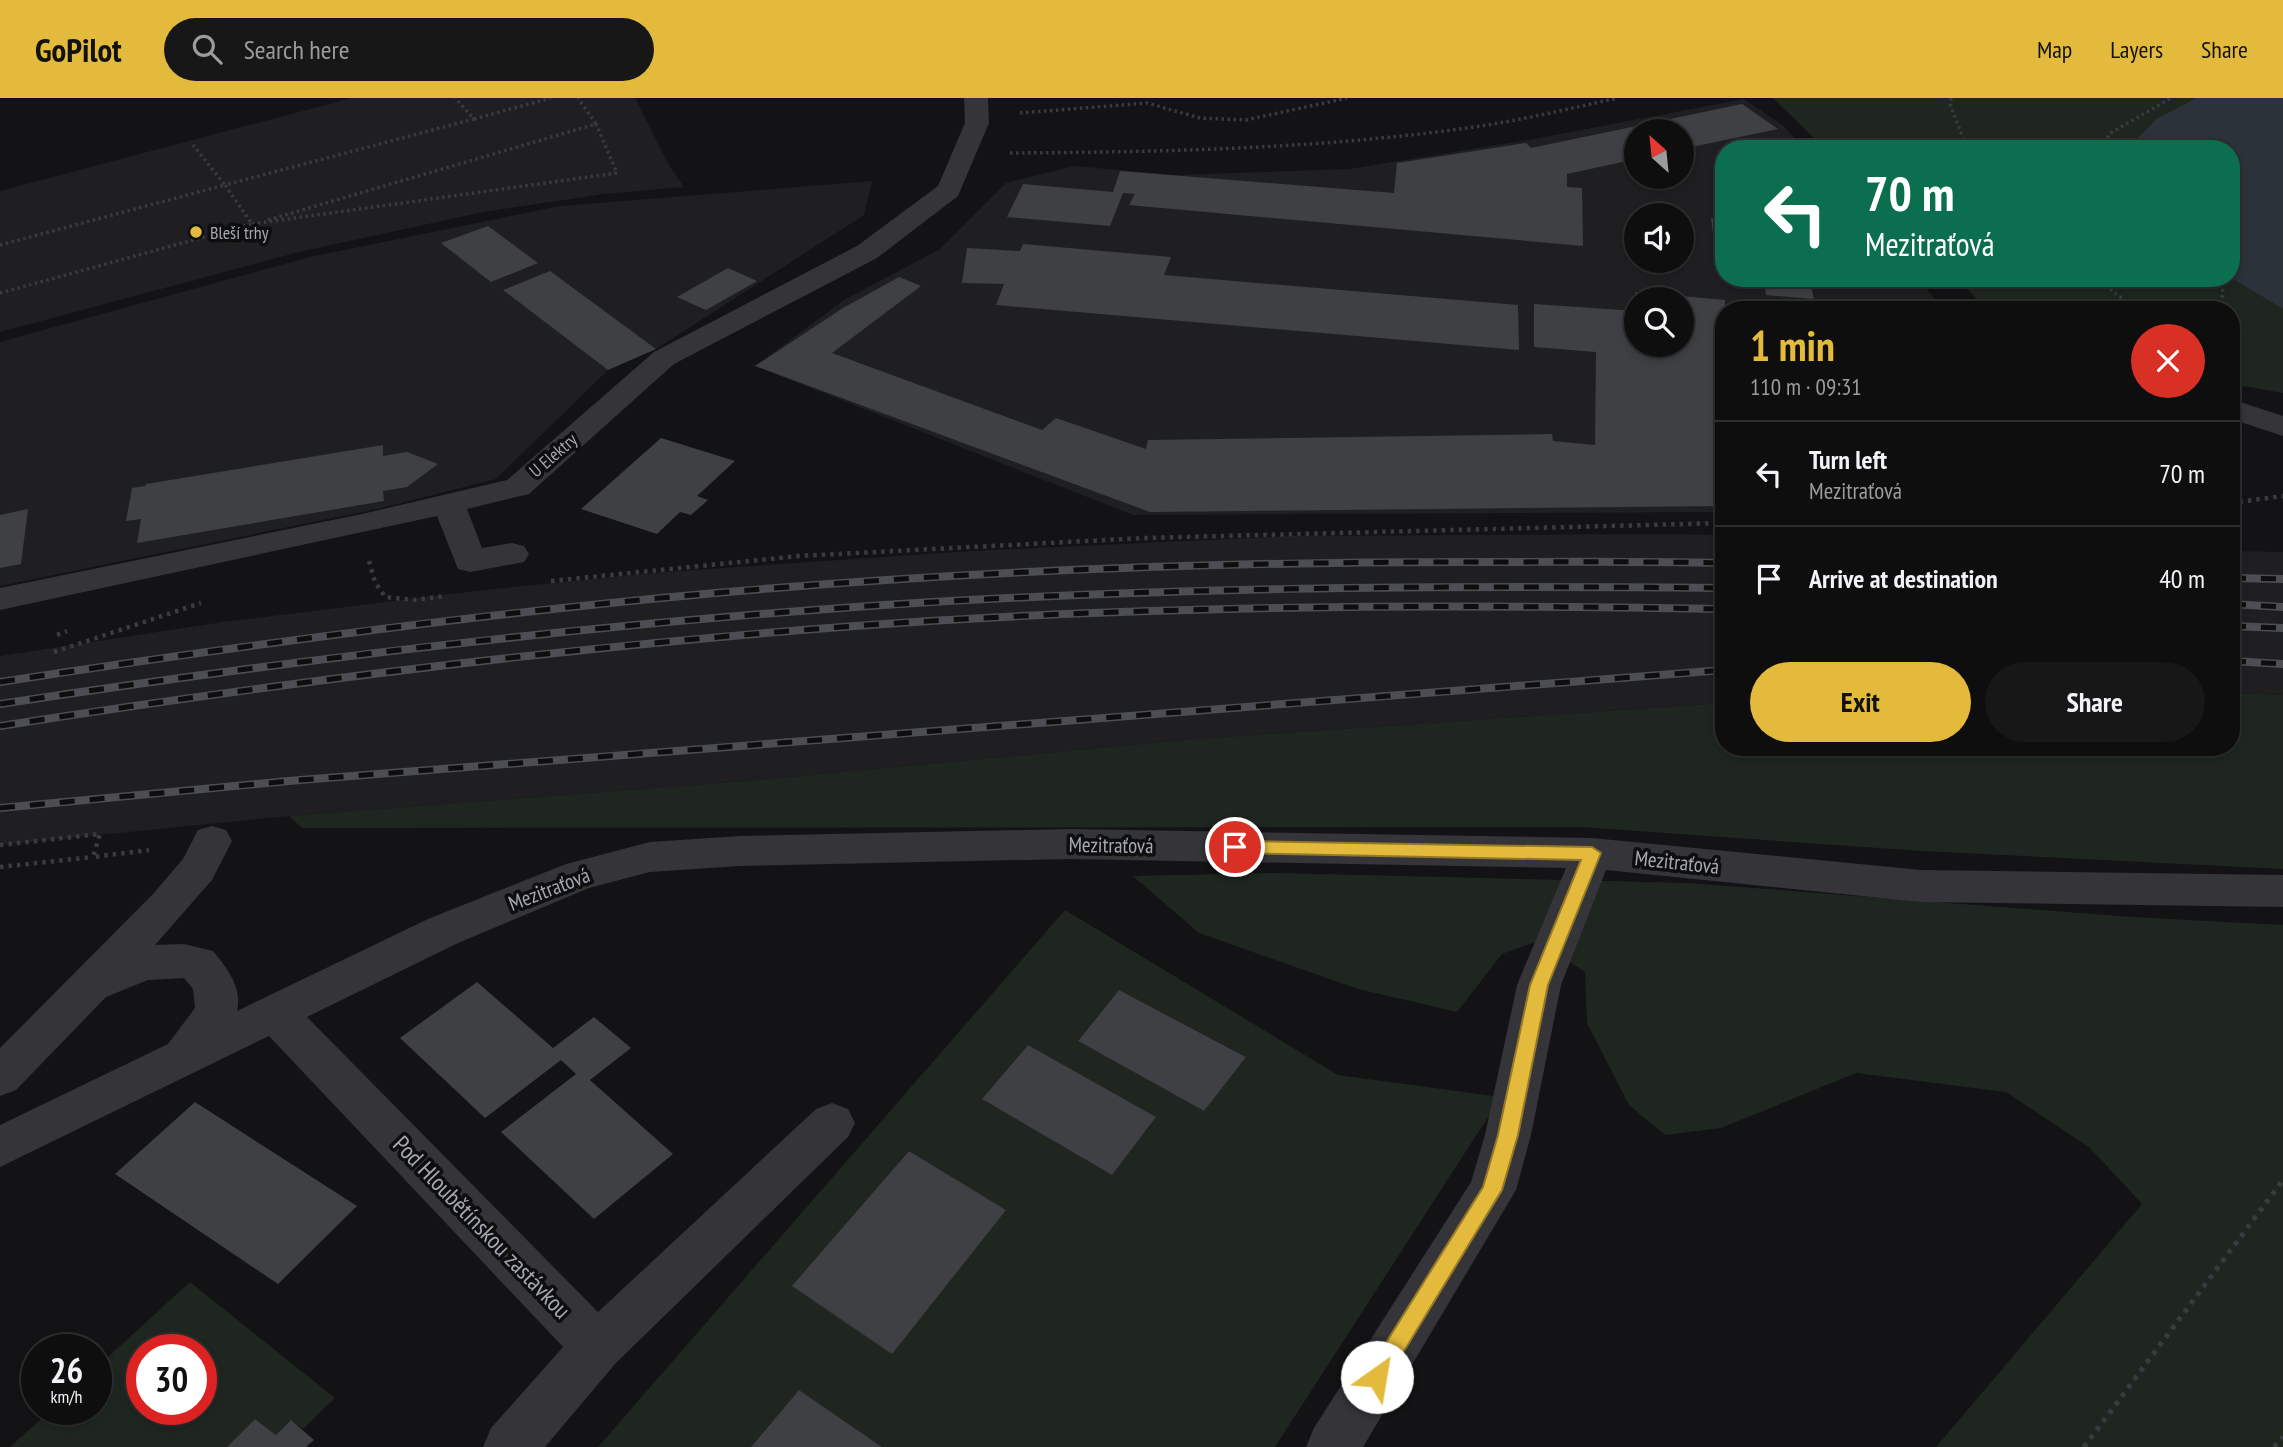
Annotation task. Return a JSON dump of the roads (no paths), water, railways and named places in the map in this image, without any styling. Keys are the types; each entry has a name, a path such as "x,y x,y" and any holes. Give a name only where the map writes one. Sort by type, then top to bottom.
{"street":[{"name":"U Elektry","path":"0,599 362,524 517,487 664,358 867,252 949,190 977,123 976,107"},
{"path":"2240,411 2283,427"},
{"path":"448,503 470,561 512,554"},
{"path":"0,1077 176,896 198,869 212,841"},
{"name":"Mezitraťová","path":"0,1147 443,931 580,875 650,857 740,851 1071,844 1592,853 1921,886 2283,891"},
{"path":"1333,1447 1492,1190 1508,1135 1539,985 1592,853"},
{"path":"92,985 139,966 173,958 198,963 218,990 219,1007 206,1030 181,1057"},
{"name":"Pod Hloubětínskou zastávkou","path":"274,1012 597,1347"},
{"path":"510,1447 597,1347 832,1123"}],"railway":[{"path":"0,682 447,621 626,601 809,585 1090,569 1276,564 1715,563"},
{"path":"2240,578 2283,579"},
{"path":"0,704 426,647 855,607 1180,591 1507,587 1715,588"},
{"path":"2240,605 2283,607"},
{"path":"0,726 426,667 640,644 855,626 1180,610 1398,607 1715,609"},
{"path":"2240,626 2283,628"},
{"path":"2240,662 2283,664"},
{"path":"0,808 300,780 1715,671"}],"place":[{"name":"Bleší trhy","path":"196,232"}]}
